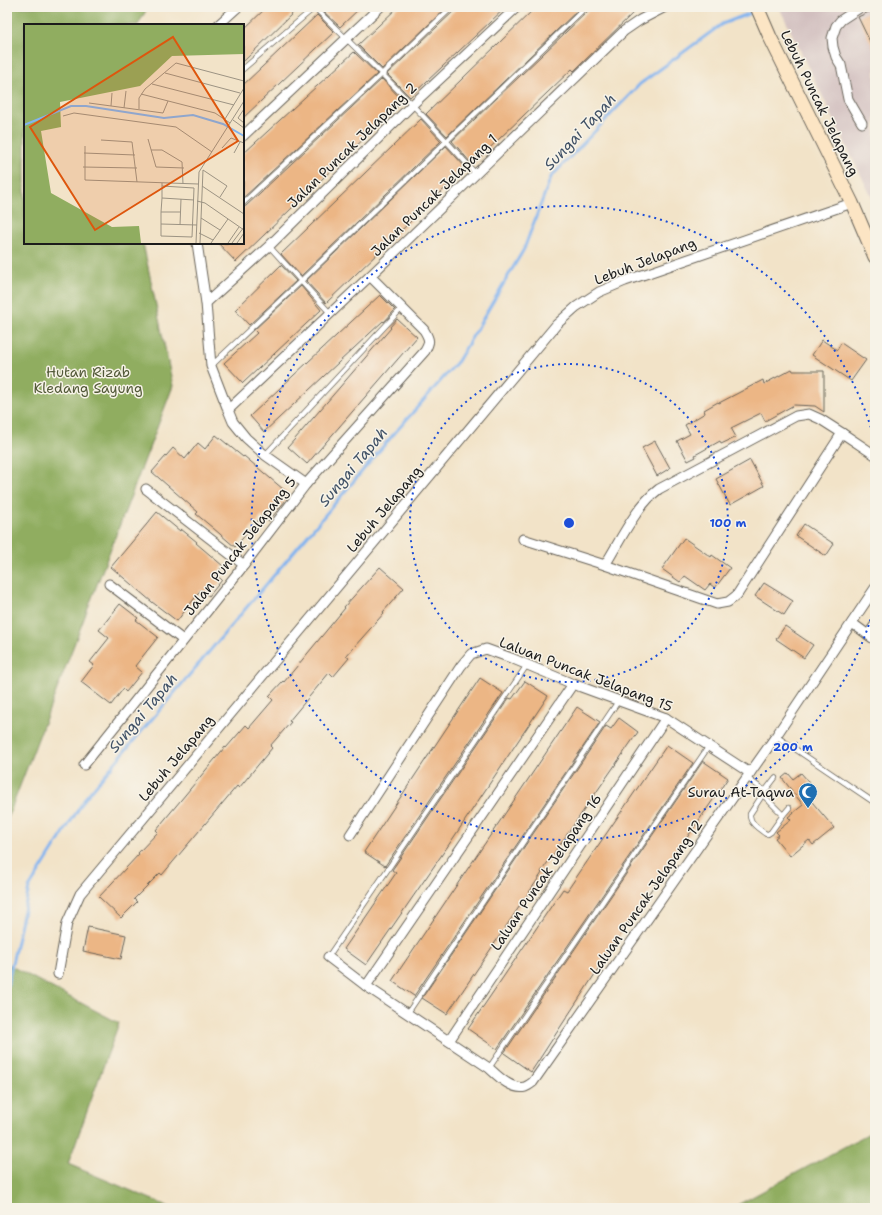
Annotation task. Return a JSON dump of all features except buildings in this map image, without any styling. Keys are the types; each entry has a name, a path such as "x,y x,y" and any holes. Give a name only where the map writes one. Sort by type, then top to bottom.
{"street":[{"path":"219,24 238,7"},
{"path":"244,135 380,7"},
{"name":"Jalan Puncak Jelapang 2","path":"206,303 269,246 412,105 517,7"},
{"name":"Jalan Puncak Jelapang 1","path":"228,410 370,276 475,173 624,31 640,20 665,7"},
{"name":"Lebuh Puncak Jelapang","path":"757,7 770,37 852,203 875,257"},
{"path":"861,7 841,20 836,26 832,38 836,57 841,65 848,99 862,123"},
{"name":"Lebuh Jelapang","path":"58,974 67,923 80,894 557,324 576,307 599,292 625,281 852,203"},
{"path":"198,244 206,303 211,366 233,422 246,438 265,455 306,484"},
{"path":"370,276 402,308"},
{"name":"Jalan Puncak Jelapang 5","path":"84,765 244,565 306,484 425,352 429,343 428,337 424,330 402,308"},
{"path":"605,565 640,507 650,495 796,416 809,414 820,419 875,455"},
{"path":"523,539 605,565 717,604 728,602 737,595 842,433"},
{"path":"146,489 244,565"},
{"path":"109,584 183,640"},
{"name":"Laluan Puncak Jelapang 12","path":"489,1068 516,1087 525,1087 533,1082 776,736 875,588"},
{"path":"852,624 872,637 875,624"},
{"name":"Laluan Puncak Jelapang 15","path":"350,835 461,666 470,654 486,649 573,684 666,718 709,745 749,775"},
{"path":"366,986 573,684"},
{"name":"Laluan Puncak Jelapang 16","path":"448,1041 666,718"},
{"path":"328,957 366,986 489,1068"}],"lane":[{"path":"244,69 314,7 447,141 475,173"},
{"path":"244,202 452,7"},
{"path":"211,366 586,7"},
{"path":"269,246 330,313"},
{"path":"265,455 402,308"},
{"path":"328,957 527,665"},
{"path":"407,1014 619,700"},
{"path":"776,736 875,803"},
{"path":"489,1068 709,745"},
{"path":"749,775 783,815"},
{"path":"775,778 750,814 752,823 768,834 789,808"}],"shaded area":[{"path":"779,7 875,7 875,204"}],"green space":[{"name":"Hutan Rizab Kledang Sayung","path":"7,7 148,7 139,24 24,24 24,244 143,244 173,386 7,820"},
{"path":"7,964 119,1023 68,1164 172,1208 7,1208"},
{"path":"875,1130 875,1208 732,1208"}],"waterway":[{"name":"Sungai Tapah","path":"7,986 29,888 86,797 386,443 458,361 524,249 551,177 640,84 722,24 756,11"}],"place":[{"name":"Surau At-Taqwa","path":"808,809"}]}
